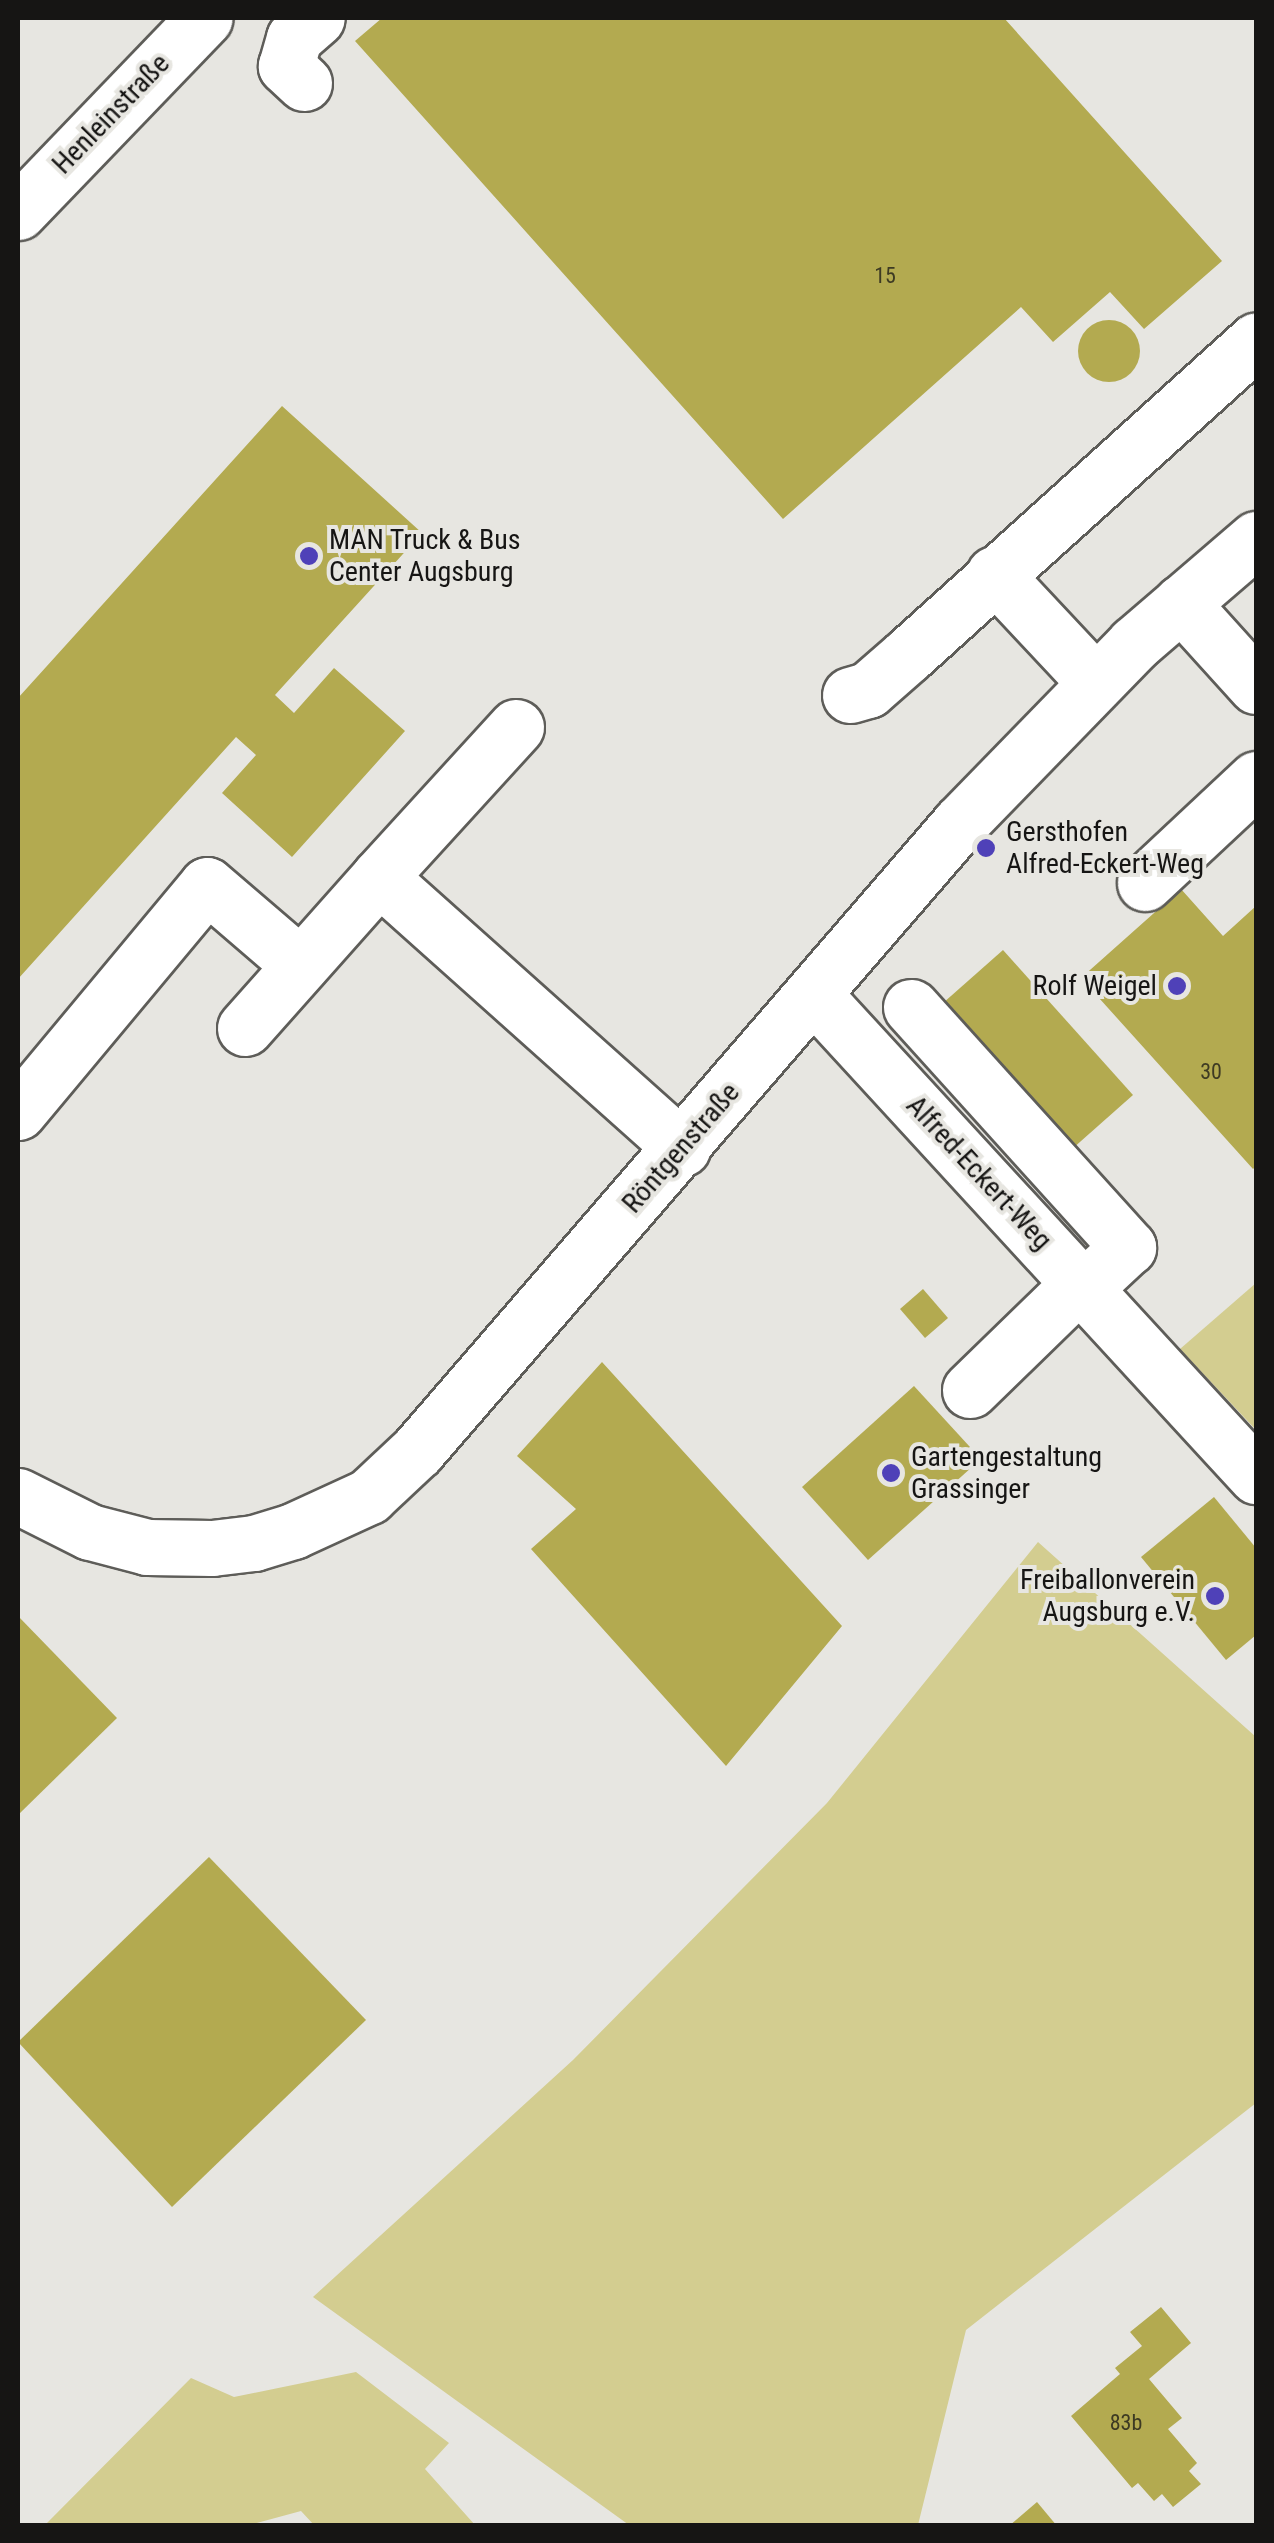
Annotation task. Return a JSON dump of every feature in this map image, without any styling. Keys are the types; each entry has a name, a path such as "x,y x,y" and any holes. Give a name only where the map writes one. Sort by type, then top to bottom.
{"street":[{"name":"Henleinstraße","path":"18,212 205,18"},
{"path":"304,84 286,66 294,38 317,18"},
{"path":"850,695 868,690 896,642 994,574 1256,341"},
{"name":"Röntgenstraße","path":"18,1496 90,1532 147,1547 254,1543 332,1516 369,1496 417,1451 960,823 1096,683 1181,603 1254,546"},
{"path":"994,574 1096,683"},
{"path":"1181,603 1256,686"},
{"path":"244,1028 516,726"},
{"path":"1145,883 1256,779"},
{"path":"379,877 682,1148"},
{"path":"18,1112 207,885 300,965"},
{"name":"Alfred-Eckert-Weg","path":"813,994 1256,1476"},
{"path":"911,1007 1128,1247 970,1390"},
{"path":"960,1152 1005,1112"}],"shaded area":[{"path":"1256,1283 1256,1430 1180,1349"},
{"path":"1038,1542 1256,1737 1256,2103 966,2330 918,2525 629,2525 313,2297 573,2060 827,1803"},
{"path":"356,2372 449,2443 425,2469 475,2525 314,2525 301,2511 249,2525 45,2525 191,2378 234,2397"}],"building":[{"path":"382,18 1004,18 1222,261 1144,329 1110,292 1053,342 1021,307 783,519 355,41"},
{"path":"1109,320 1131,329 1140,351 1131,373 1109,382 1087,373 1078,351 1087,329"},
{"path":"282,406 422,533 275,695 294,713 334,668 405,731 292,857 222,793 256,755 236,737 18,979 18,698"},
{"path":"1181,889 1223,936 1256,906 1253,1169 1081,978"},
{"path":"1003,950 1133,1095 1063,1157 934,1011"},
{"path":"923,1289 948,1318 925,1338 900,1309"},
{"path":"602,1362 842,1626 726,1766 531,1549 576,1509 517,1456"},
{"name":"Gartengestaltung Grassinger","path":"914,1386 981,1459 868,1560 802,1487"},
{"name":"Freiballonverein Augsburg e.V.","path":"1214,1497 1256,1548 1256,1635 1226,1660 1141,1557"},
{"path":"18,1616 117,1718 18,1815"},
{"path":"209,1857 366,2020 172,2207 18,2042"},
{"path":"1161,2307 1191,2343 1149,2379 1182,2418 1168,2429 1197,2463 1189,2471 1201,2484 1173,2507 1162,2494 1154,2501 1138,2483 1132,2488 1071,2416 1120,2374 1115,2368 1142,2346 1130,2332"},
{"path":"1037,2502 1057,2526 1009,2526"}],"place":[{"name":"MAN Truck & Bus Center Augsburg","path":"309,556"},
{"name":"Gersthofen Alfred-Eckert-Weg","path":"986,848"},
{"name":"Rolf Weigel","path":"1177,986"},
{"name":"Gartengestaltung Grassinger","path":"891,1473"},
{"name":"Freiballonverein Augsburg e.V.","path":"1215,1596"}]}
